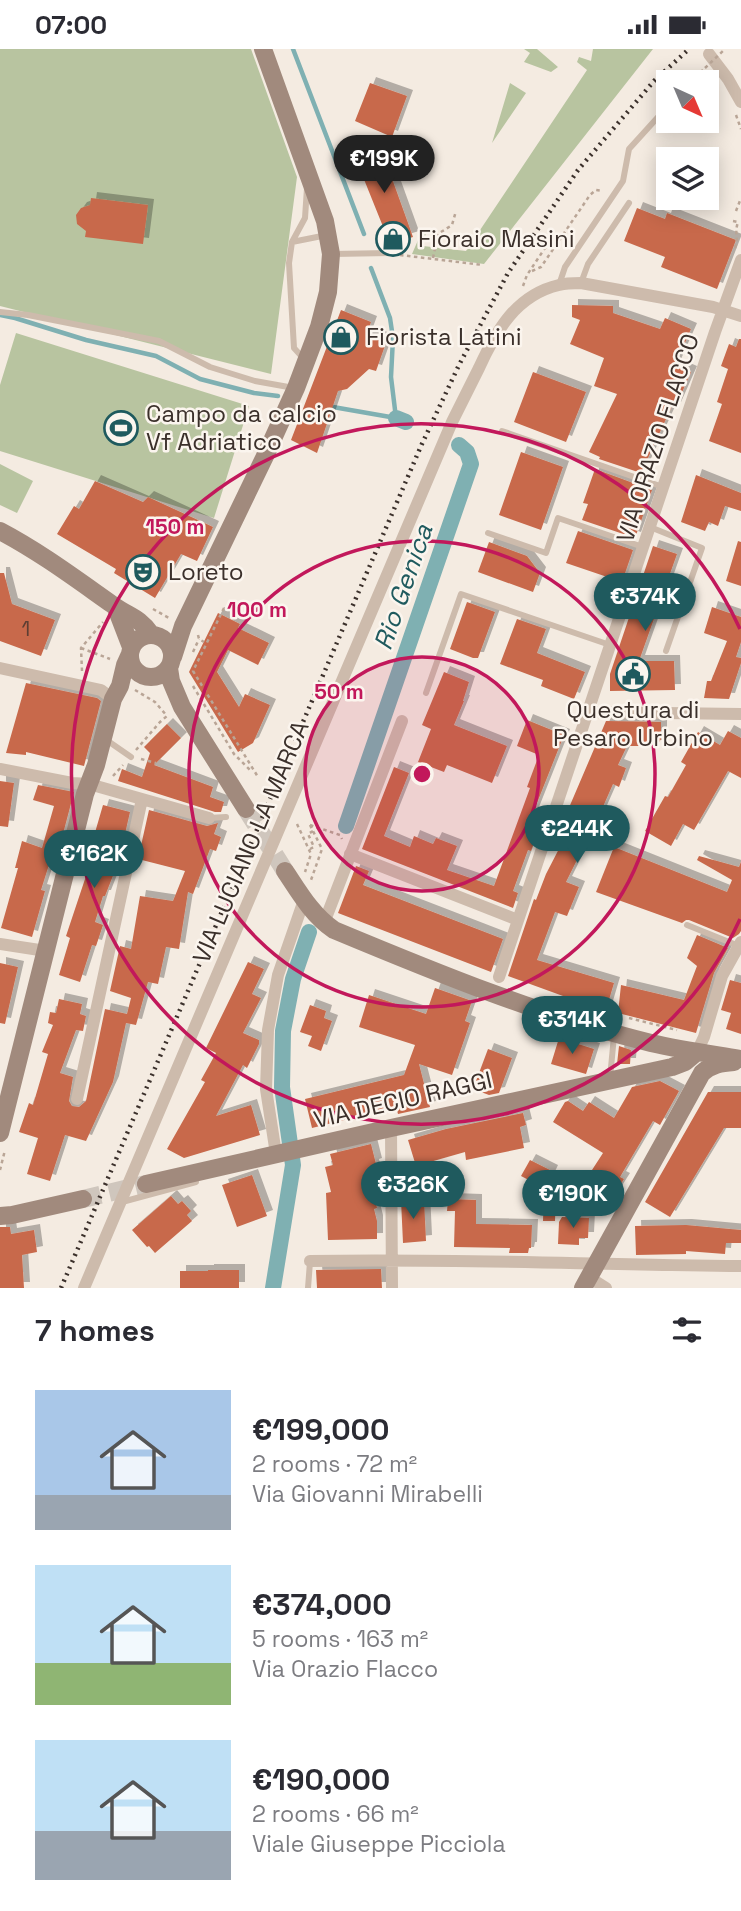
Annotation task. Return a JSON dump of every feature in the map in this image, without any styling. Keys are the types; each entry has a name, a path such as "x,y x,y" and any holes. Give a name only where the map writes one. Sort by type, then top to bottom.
{"street":[{"path":"246,809 181,707 171,681 183,626 296,388 319,327 328,292 331,254 329,235 263,49"},
{"path":"709,54 741,101"},
{"name":"VIA ORAZIO FLACCO","path":"499,977 741,260"},
{"name":"VIA LUCIANO LA MARCA","path":"83,1288 452,422 503,323 517,306 536,294 559,285 581,283 723,310 741,316"},
{"path":"0,531 81,581 111,617 124,651 133,667 144,676 157,676 177,662"},
{"path":"111,617 140,621 153,634 168,642 177,662"},
{"path":"0,1133 3,1109 89,784 113,699 120,686 124,651 143,636 183,626"},
{"path":"0,668 101,690 113,699"},
{"path":"588,712 740,713"},
{"path":"324,923 402,721"},
{"path":"0,769 89,784 209,818"},
{"path":"76,1099 142,799"},
{"path":"350,854 518,920"},
{"path":"285,871 307,892 324,923 334,930 403,959 489,992 618,1024 652,1043 741,1061"},
{"path":"275,1155 266,1089 268,1030 278,975 307,892"},
{"path":"0,944 46,951"},
{"path":"672,1067 685,1062 697,1052 722,976 740,944"},
{"path":"589,1277 702,1073 719,1063 741,1061"},
{"path":"672,1067 687,1072 741,1074"},
{"name":"VIA DECIO RAGGI","path":"146,1184 672,1067"},
{"path":"391,1128 392,1288"},
{"path":"0,1216 83,1199"},
{"path":"310,1261 392,1259 589,1277 741,1266"},
{"path":"589,1277 606,1288"}],"lane":[{"path":"559,285 565,267 623,181 629,149 656,119"},
{"path":"307,168 305,218 292,242 289,263 294,348 307,361"},
{"path":"581,283 588,264 629,203"},
{"path":"292,242 329,235"},
{"path":"331,254 390,253"},
{"path":"0,312 159,341 210,367 255,381 296,388"},
{"path":"502,431 663,487"},
{"path":"488,534 546,553 558,518 643,547"},
{"path":"650,527 702,548 666,650"},
{"path":"426,693 461,594 610,645"},
{"path":"103,737 131,757"},
{"path":"209,818 226,817"},
{"path":"687,925 740,944"},
{"path":"610,1080 618,1024"},
{"path":"120,1202 196,1182"},
{"path":"308,1288 310,1261"}],"path":[{"path":"703,70 725,49"},
{"path":"533,271 541,267 590,195 596,190 613,196"},
{"path":"736,211 741,198"},
{"path":"432,258 438,234 452,225 456,211"},
{"path":"535,264 545,248 558,243"},
{"path":"390,253 483,265"},
{"path":"192,685 201,695 234,754 258,777 193,671 224,608"},
{"path":"83,677 81,648 111,617"},
{"path":"177,662 199,639 204,642"},
{"path":"81,648 111,659 124,651"},
{"path":"132,689 155,702 167,716"},
{"path":"131,757 156,764"},
{"path":"284,818 296,823 311,854 304,875"},
{"path":"307,892 322,849 310,825 340,835 350,854"},
{"path":"309,849 314,847 308,834 313,831"},
{"path":"305,880 307,892"},
{"path":"618,1024 677,1030"}],"green space":[{"path":"0,49 251,49 297,177 271,374 0,306"},
{"path":"524,49 537,49 558,67 551,72 524,62 530,53"},
{"path":"593,49 653,49 484,264 412,254 422,231 426,233 423,246 466,251 587,70 577,62 579,57 591,61"},
{"path":"510,83 526,93 492,143"},
{"name":"Campo da calcio Vf Adriatico","path":"16,333 249,406 214,518 0,451 0,385"},
{"path":"0,464 33,481 17,513 0,505"}],"building":[{"path":"370,83 407,96 392,137 355,121"},
{"path":"381,148 413,237 390,244 355,157"},
{"path":"91,198 148,205 143,244 85,237 86,231 77,224 76,215 81,208 90,205"},
{"path":"637,208 665,219 667,213 736,240 717,289 661,267 665,257 624,241"},
{"path":"572,305 613,306 613,313 660,329 665,318 691,329 675,365 691,372 641,473 599,459 600,457 589,452 617,394 594,386 604,358 570,344 580,320 572,317"},
{"path":"341,310 371,322 367,333 387,340 376,371 369,369 347,389 338,391 317,453 291,440"},
{"path":"739,339 741,453 709,441 722,404 717,402 728,369 721,366 729,344 736,347"},
{"path":"533,372 586,392 566,442 514,422"},
{"path":"521,452 563,467 541,530 499,515"},
{"path":"595,469 652,490 635,538 582,520 588,504 583,503"},
{"path":"696,475 741,493 741,511 725,506 718,526 709,522 705,531 681,522"},
{"path":"95,481 143,502 148,497 213,527 197,561 181,554 155,598 114,573 116,569 57,534 74,506 79,509"},
{"path":"578,531 633,550 622,582 566,563"},
{"path":"738,541 741,542 741,586 726,581"},
{"path":"489,542 527,556 540,573 533,592 478,572"},
{"path":"653,546 677,554 639,661 674,661 675,690 610,691 610,674"},
{"path":"0,573 4,573 12,604 55,620 41,656 0,641"},
{"path":"467,602 495,612 478,658 450,649"},
{"path":"712,607 741,617 741,642 736,657 741,658 741,663 729,699 704,698 707,681 711,681 727,641 704,633"},
{"path":"218,613 240,624 238,628 269,643 258,665 228,650 217,672 239,707 245,694 270,705 253,743 238,752 189,672"},
{"path":"517,619 546,629 537,653 585,672 574,699 541,686 543,680 500,664"},
{"path":"444,672 469,682 454,725 507,746 492,783 447,765 444,772 418,762 431,729 422,725"},
{"path":"26,683 101,701 84,766 26,752 26,755 6,753"},
{"path":"527,720 564,735 533,813 543,817 513,891 518,893 513,908 362,849 394,767 409,773 384,836 410,847 414,836 433,844 436,838 457,846 447,870 494,886 530,788 527,787 539,755 517,746"},
{"path":"606,721 661,722 661,739 657,746 627,746 618,765 626,768 619,787 613,784 583,852 566,882 579,887 567,916 555,912 537,960 614,983 606,1010 508,976 534,899 536,900 562,843 554,840 560,823 562,824"},
{"path":"167,724 181,738 154,765 213,787 210,797 224,802 221,812 118,781 122,769 142,777 150,753 144,747"},
{"path":"728,731 741,738 741,778 728,771 694,830 683,824 671,846 645,831 686,765 681,762 698,732 720,745"},
{"path":"0,781 14,783 8,827 0,826"},
{"path":"38,785 74,792 58,853 53,852 41,890 45,891 32,937 1,928 18,868 15,868 22,841 42,848 54,806 33,800"},
{"path":"103,805 130,812 117,869 103,896 95,922 103,925 96,946 92,945 80,982 59,975 70,938 66,936 91,861 87,860"},
{"path":"149,810 207,826 218,823 214,834 221,837 216,851 210,849 193,894 188,892 179,949 166,947 158,984 148,982 136,1025 126,1023 113,1082 86,1141 65,1135 50,1181 27,1174 38,1138 19,1132 29,1103 33,1105 48,1054 42,1052 53,1025 48,1023 50,1012 56,1013 59,999 82,1004 80,1014 86,1016 83,1031 76,1030 60,1073 73,1077 69,1101 72,1106 79,1107 86,1101 105,1009 127,1014 131,998 110,991 120,946 131,949 140,896 173,901 185,871 138,859"},
{"path":"614,847 727,892 732,880 697,860 699,856 739,867 741,862 739,934 733,938 689,920 682,923 596,892"},
{"path":"356,866 369,871 363,885 503,939 491,972 338,913"},
{"path":"697,935 728,948 714,973 696,1033 618,1013 621,985 684,1000 697,966 687,958"},
{"path":"248,962 264,969 252,994 261,998 243,1033 259,1040 259,1044 247,1068 243,1065 216,1116 251,1105 260,1135 184,1158 167,1149 205,1082 201,1080 216,1053 206,1048"},
{"path":"0,963 18,967 5,1024 0,1023"},
{"path":"730,980 741,983 741,1034 726,1029 731,1013 721,1010"},
{"path":"435,988 472,1001 465,1021 470,1023 452,1075 419,1064 430,1107 398,1114 396,1107 312,1128 305,1099 404,1075 415,1045 359,1027 369,995 426,1014"},
{"path":"310,1005 326,1011 324,1018 332,1021 321,1051 308,1046 312,1036 300,1032"},
{"path":"559,1038 594,1049 586,1074 551,1064"},
{"path":"619,1046 631,1050 630,1064 617,1064"},
{"path":"488,1049 512,1058 499,1093 489,1095 473,1089"},
{"path":"660,1081 679,1091 660,1125 653,1121 620,1177 624,1179 605,1203 581,1187 603,1153 553,1122 568,1101 583,1111 589,1102 614,1118 632,1087"},
{"path":"708,1092 741,1092 741,1128 724,1128 670,1217 645,1202"},
{"path":"523,1113 526,1125 520,1127 524,1148 466,1160 465,1152 416,1166 408,1140"},
{"path":"371,1144 376,1164 373,1165 376,1178 373,1179 377,1239 328,1240 326,1193 331,1192 325,1167 333,1165 330,1154"},
{"path":"530,1160 552,1171 544,1188 521,1176"},
{"path":"252,1175 267,1216 237,1227 222,1185"},
{"path":"544,1191 556,1191 555,1221 543,1221"},
{"path":"171,1196 178,1204 182,1201 191,1211 187,1215 192,1221 155,1253 132,1230"},
{"path":"424,1199 426,1241 403,1243 401,1200"},
{"path":"448,1199 476,1200 476,1224 532,1225 531,1248 528,1253 509,1253 510,1248 454,1247 455,1211 447,1211"},
{"path":"562,1217 589,1218 588,1238 579,1238 579,1245 558,1244 559,1222"},
{"path":"686,1225 741,1230 741,1243 726,1243 725,1254 686,1251 686,1254 636,1255 635,1226"},
{"path":"0,1227 10,1227 11,1234 34,1230 37,1252 22,1255 24,1288 0,1288"},
{"path":"381,1269 382,1288 317,1288 316,1270"},
{"path":"239,1270 239,1288 180,1288 180,1271"}],"waterway":[{"name":"Rio Genica","path":"293,49 364,234"},
{"name":"Rio Genica","path":"333,407 396,418 391,377 393,338 390,318 371,268"},
{"path":"0,315 86,340 156,356 200,379 254,393 278,396"},
{"name":"Rio Genica","path":"396,418 406,422"},
{"name":"Rio Genica","path":"346,826 471,464 467,452 459,445"},
{"name":"Rio Genica","path":"273,1288 293,1165 282,1087 283,1031 293,979 309,932"}],"tunnel":[{"path":"246,809 285,871"},
{"path":"83,1199 146,1184"}],"railway":[{"path":"61,1288 421,446 459,365 508,273 578,170 654,81 689,49"}],"place":[{"name":"Fioraio Masini","path":"393,239"},
{"name":"Fiorista Latini","path":"341,337"},
{"name":"Campo da calcio Vf Adriatico","path":"121,428"},
{"name":"Loreto","path":"143,572"},
{"name":"Questura di Pesaro Urbino","path":"633,674"}]}
